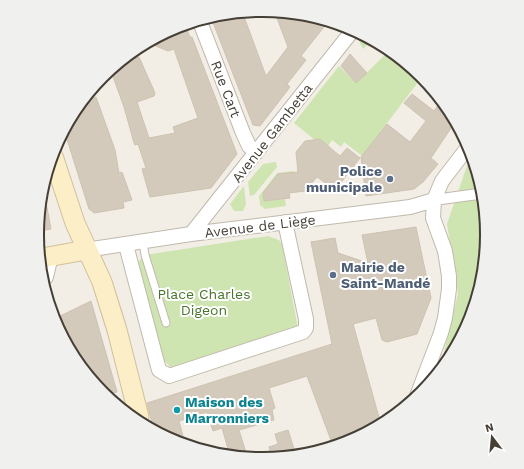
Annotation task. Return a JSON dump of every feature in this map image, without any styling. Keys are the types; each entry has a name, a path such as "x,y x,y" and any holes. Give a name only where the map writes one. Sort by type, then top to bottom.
{"main road":[{"path":"56,165 75,223 86,250 102,282 117,330 138,413"},
{"path":"47,257 86,250"}],"street":[{"name":"Rue Cart","path":"201,26 243,134 249,146 256,153"},
{"name":"Avenue Gambetta","path":"191,234 349,35"},
{"path":"421,383 441,333 445,318 449,289 449,276 445,252 433,218 434,200 442,181 464,153"},
{"path":"434,200 476,194"},
{"name":"Avenue de Liège","path":"86,250 191,234 286,222 332,218 410,207 434,200"},
{"path":"126,245 159,370 169,376 303,332 306,328 306,319 286,222"}],"lane":[{"path":"143,242 145,255 166,323"}],"green space":[{"path":"360,40 368,44 363,49 359,41"},
{"path":"385,55 418,83 362,156 344,142 341,147 332,140 326,149 294,123 339,66 356,83"},
{"path":"276,162 277,167 254,195 250,196 248,182 263,164"},
{"path":"468,164 478,206 480,234 478,263 472,291 463,318 444,354 458,293 447,224"},
{"path":"293,171 263,193 264,201 285,199 286,206 265,209 260,205 259,196 277,173"},
{"path":"244,186 246,204 243,211 234,211 230,204"},
{"name":"Place Charles Digeon","path":"268,236 279,240 282,244 298,328 171,368 163,359 138,262 145,255"}],"building":[{"path":"277,17 304,21 324,26 301,56 306,60 287,84 290,87 260,126 253,125 213,23 244,18 266,76 288,47"},
{"path":"187,31 190,37 192,37 237,154 211,188 150,197 142,169 146,168 138,144 135,145 134,143 124,107 113,76 130,62 139,57 155,93 154,96 137,102 149,138 175,133 173,127 198,118 174,49 168,51 154,45"},
{"path":"350,54 367,73 356,83 341,66"},
{"path":"412,94 434,111 438,106 451,128 431,158 438,164 423,182 414,189 366,196 361,157 387,124 410,142 426,121 404,103"},
{"path":"96,97 115,150 119,173 122,172 132,200 123,202 124,208 94,213 89,209 67,139 92,98"},
{"path":"320,139 340,156 347,148 360,158 335,190 317,177 305,191 289,193 290,198 264,201 263,193 278,174 298,172 296,152 305,141"},
{"path":"46,204 51,229 44,230"},
{"path":"416,227 431,298 417,334 387,342 382,340 376,318 353,324 379,418 358,430 331,440 307,376 269,388 275,408 272,410 274,420 239,430 246,452 228,449 222,428 213,431 207,412 179,421 183,437 152,422 147,403 332,344 311,242 335,238 338,253 368,263 362,235"},
{"path":"91,301 117,392 113,393 89,367 67,331 60,316"},
{"path":"288,430 294,449 270,452 269,447 278,444 275,434"}],"place":[{"name":"Police municipale","path":"390,179"},
{"name":"Mairie de Saint-Mandé","path":"333,275"},
{"name":"Maison des Marronniers","path":"177,410"}]}
